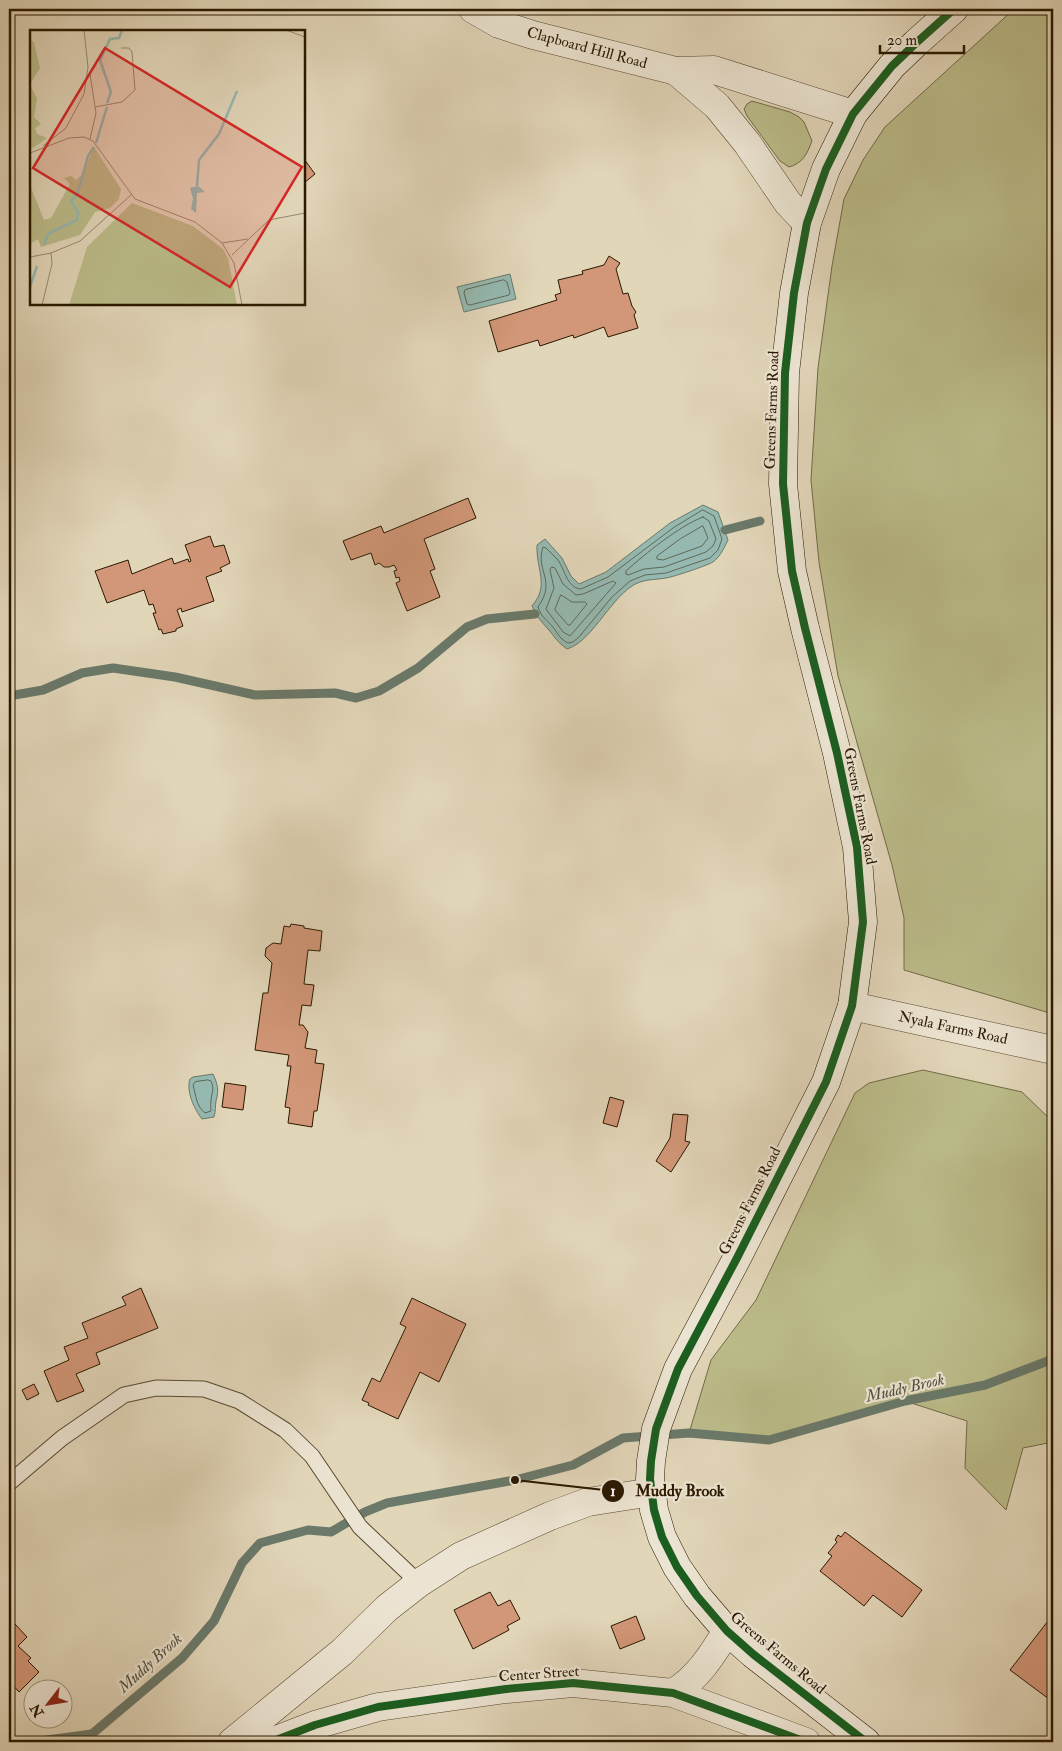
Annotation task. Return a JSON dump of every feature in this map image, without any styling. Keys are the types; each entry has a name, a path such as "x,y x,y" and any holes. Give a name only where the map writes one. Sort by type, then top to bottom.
{"street":[{"name":"Clapboard Hill Road","path":"473,9 500,24 533,35 676,71 714,70 853,114"},
{"name":"Greens Farms Road","path":"866,1742 753,1654 727,1631 697,1596 677,1566 662,1537 654,1510 651,1461 656,1429 678,1369 826,1082 852,1006 863,922 857,847 792,571 783,484 785,374 794,292 807,223 826,169 853,114 892,66 954,9"},
{"name":"Clapboard Hill Road","path":"676,71 717,106 747,143 788,203 807,223"},
{"name":"Nyala Farms Road","path":"852,1006 1053,1050"},
{"path":"232,1742 342,1652 388,1608 418,1583 461,1556 550,1516 588,1502 652,1492"},
{"path":"673,1692 686,1685 695,1676 713,1655 727,1631"},
{"name":"Center Street","path":"271,1742 314,1725 378,1707 506,1688 573,1683 673,1692 806,1742"}],"lane":[{"path":"9,1483 62,1438 124,1395 156,1388 204,1389 239,1401 285,1430 312,1456 360,1526 418,1583"}],"green space":[{"path":"1014,9 1053,9 1053,1014 904,970 904,918 892,865 838,676 819,562 811,480 818,368 832,266 844,199 863,160 885,127"},
{"path":"752,101 790,112 804,122 812,141 806,154 798,163 789,167 780,161 747,116 744,109"},
{"path":"923,1070 1022,1092 1053,1122 1053,1442 1023,1448 1006,1510 965,1468 967,1421 905,1401 769,1440 689,1433 711,1360 756,1300 855,1093 869,1083"}],"water":[{"path":"510,274 516,299 464,312 457,287"},
{"path":"703,505 718,512 728,540 720,555 713,562 675,576 644,581 632,586 616,601 584,638 576,645 567,649 558,642 537,616 532,606 540,591 541,584 537,545 545,539 562,558 571,576 579,584 606,572 670,523"},
{"path":"213,1074 218,1091 215,1115 214,1117 202,1119 192,1100 189,1089 190,1079"}],"building":[{"path":"305,160 315,174 305,182"},
{"path":"609,256 620,263 616,269 623,294 628,293 636,312 634,315 638,328 608,337 604,327 574,338 573,335 540,346 538,340 498,352 489,321 557,300 555,295 561,293 558,280 583,274 582,271 604,265"},
{"path":"468,498 476,518 424,539 435,569 430,571 440,597 407,611 396,583 400,581 399,577 396,578 394,571 397,570 394,565 384,567 379,563 375,565 371,553 351,560 343,541 381,526 384,533"},
{"path":"210,536 214,547 224,545 230,563 220,568 222,571 206,577 214,601 182,612 181,608 177,610 183,626 176,629 176,631 163,634 161,629 159,630 153,613 156,613 153,604 149,605 144,590 107,603 95,571 128,560 132,574 172,558 174,564 188,559 189,562 191,561 185,545"},
{"path":"291,924 322,931 320,951 308,950 304,984 314,985 311,1006 302,1005 299,1025 303,1025 308,1032 305,1048 317,1050 315,1063 324,1064 317,1111 314,1111 312,1127 288,1123 290,1108 285,1107 291,1066 287,1066 289,1055 255,1050 263,993 268,993 272,963 265,956 266,948 273,943 281,944 284,926 290,927"},
{"path":"225,1083 246,1086 243,1110 222,1107"},
{"path":"610,1097 624,1101 617,1127 603,1123"},
{"path":"673,1114 688,1115 685,1141 690,1142 671,1172 656,1161 670,1138"},
{"path":"141,1288 158,1328 96,1353 100,1364 76,1374 84,1391 57,1402 44,1371 69,1360 64,1347 88,1338 82,1323 126,1305 122,1297"},
{"path":"412,1298 466,1324 439,1382 420,1372 398,1419 368,1405 369,1403 362,1400 372,1378 380,1382 406,1327 400,1324"},
{"path":"34,1384 39,1394 27,1400 22,1390"},
{"path":"845,1532 922,1590 902,1617 873,1595 864,1606 820,1571 832,1556 828,1553 837,1542 835,1540 838,1535 841,1537"},
{"path":"490,1592 498,1606 510,1600 520,1619 507,1626 509,1630 473,1649 454,1610"},
{"path":"636,1616 645,1639 620,1649 611,1626"},
{"path":"1048,1621 1053,1625 1053,1702 1010,1670"},
{"path":"15,1624 27,1637 18,1646 31,1658 28,1661 39,1672 33,1678 22,1678 22,1689 19,1692 9,1681 9,1630"}],"waterway":[{"path":"725,530 760,521"},
{"path":"9,696 43,690 82,673 113,668 175,677 255,695 335,693 356,698 379,691 418,668 467,627 487,619 535,614"},
{"name":"Muddy Brook","path":"32,1742 92,1734 182,1658 214,1621 242,1563 260,1543 308,1530 331,1532 365,1512 387,1503 515,1480 573,1465 623,1438 689,1433 769,1440 905,1401 985,1385 1053,1359"}],"cycle path":[{"path":"866,1742 753,1654 727,1631 697,1596 677,1567 662,1537 654,1510 650,1479 656,1429 678,1369 737,1258 826,1082 852,1006 863,922 857,847 837,753 792,571 783,484 785,373 794,293 807,223 826,169 853,114 892,66 954,9"},
{"path":"271,1742 315,1725 378,1707 506,1689 573,1683 673,1693 806,1742"}],"place":[{"name":"Muddy Brook","path":"515,1480"}]}
